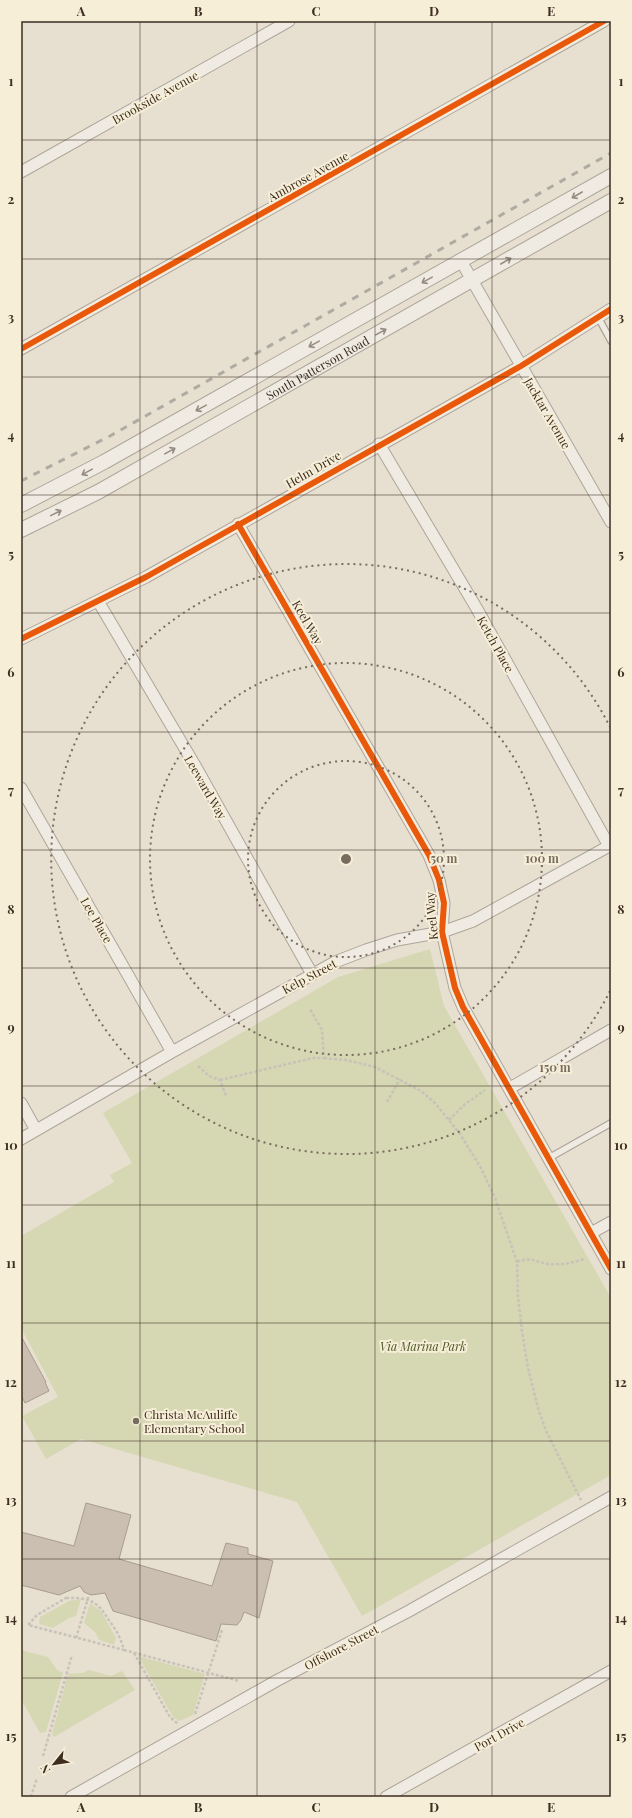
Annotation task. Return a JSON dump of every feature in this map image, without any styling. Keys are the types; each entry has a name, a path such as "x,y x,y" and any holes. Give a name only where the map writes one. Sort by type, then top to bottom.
{"street":[{"name":"Brookside Avenue","path":"21,172 288,21"},
{"name":"Ambrose Avenue","path":"21,349 604,21"},
{"name":"South Patterson Road","path":"21,505 104,462 611,176"},
{"name":"South Patterson Road","path":"21,530 98,492 611,201"},
{"name":"Jacktar Avenue","path":"461,261 611,522"},
{"name":"Helm Drive","path":"21,639 146,577 379,444 521,366 611,309"},
{"name":"Ketch Place","path":"379,444 477,609 610,845"},
{"name":"Keel Way","path":"238,524 429,854 439,880 444,903 442,932 455,988 463,1007 611,1268"},
{"name":"Leeward Way","path":"98,601 196,769 312,974"},
{"name":"Lee Place","path":"21,788 172,1052"},
{"name":"Kelp Street","path":"21,1139 172,1052 335,962 397,940 442,932 487,914 610,845"},
{"path":"510,1088 611,1030"},
{"path":"21,1103 36,1130"},
{"path":"591,1233 611,1222"},
{"name":"Offshore Street","path":"71,1797 263,1688 409,1611 611,1497"},
{"name":"Port Drive","path":"386,1797 611,1671"}],"lane":[{"path":"598,317 611,341"},
{"path":"549,1158 611,1123"}],"path":[{"path":"310,1009 322,1030 324,1058"},
{"path":"198,1066 209,1076 220,1080 313,1058 346,1060 375,1067 400,1079 421,1091 435,1103 460,1134 481,1168 495,1198 518,1262 518,1297 522,1332 528,1368 535,1395 546,1431 581,1500"},
{"path":"387,1102 400,1079"},
{"path":"220,1080 226,1096"},
{"path":"449,1120 464,1105 485,1090"},
{"path":"518,1262 527,1258 550,1264 570,1264 584,1259"},
{"path":"76,1638 89,1594"},
{"path":"124,1650 121,1638 103,1609 92,1601 66,1598 37,1615 28,1625 238,1681"},
{"path":"193,1719 222,1630"},
{"path":"134,1653 170,1717 176,1723 182,1725"},
{"path":"43,1756 72,1655"},
{"path":"32,1797 37,1778"}],"green space":[{"name":"Via Marina Park","path":"430,949 444,1006 611,1298 611,1475 362,1616 297,1502 81,1439 46,1459 22,1416 58,1397 21,1328 21,1236 114,1182 110,1175 132,1163 103,1113 338,977"},
{"path":"81,1599 76,1616 69,1618 53,1628 39,1624 40,1617 69,1601"},
{"path":"90,1603 101,1611 116,1638 114,1645 99,1640 95,1632 84,1623"},
{"path":"21,1646 24,1651 48,1657 57,1670 63,1673 46,1732 40,1733 21,1699"},
{"path":"138,1656 205,1674 193,1715 179,1721 173,1717"},
{"path":"89,1670 111,1676 122,1671 135,1690 54,1737 52,1734 68,1674 82,1673"}],"building":[{"path":"21,1336 46,1382 49,1391 25,1403 21,1395"},
{"path":"86,1503 131,1515 119,1559 212,1586 226,1543 248,1548 248,1554 273,1561 259,1618 244,1612 237,1625 221,1624 216,1641 113,1611 105,1593 91,1595 84,1592 80,1586 59,1595 21,1585 21,1532 74,1546"}],"railway":[{"path":"21,481 110,436 611,153"}],"cycle path":[{"path":"21,349 604,21"},
{"path":"21,639 146,577 521,366 611,309"},
{"path":"238,524 429,855 439,880 444,903 442,932 455,988 463,1007 611,1269"}],"place":[{"name":"Christa McAuliffe Elementary School","path":"136,1421"}]}
